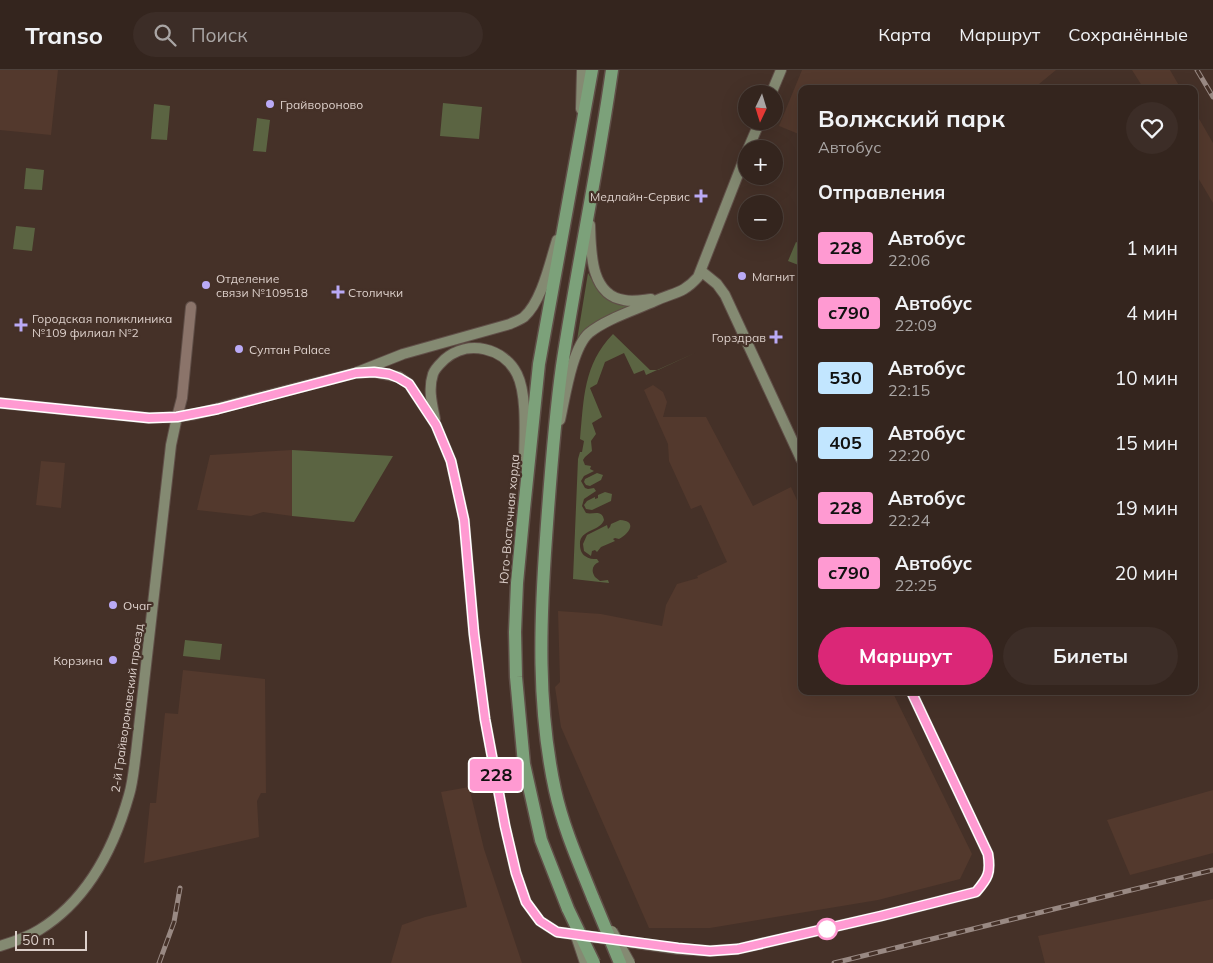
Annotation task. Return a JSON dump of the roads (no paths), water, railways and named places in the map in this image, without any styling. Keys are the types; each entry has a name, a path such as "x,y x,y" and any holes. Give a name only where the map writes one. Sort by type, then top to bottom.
{"main road":[{"path":"579,147 582,70"},
{"name":"Юго-Восточная хорда","path":"592,70 539,364 517,583 515,632 516,677 522,746 530,794 541,840 568,909 594,963"},
{"path":"612,70 562,367 542,590 541,654 543,708 555,792 593,898 620,963"},
{"path":"605,120 618,70"},
{"path":"775,85 781,70"},
{"path":"554,446 575,358 581,343 597,327 660,298 689,288 701,271 738,174"},
{"path":"0,403 149,418 177,417 202,413 356,373 403,354 510,324 524,316 533,306 540,292 566,207"},
{"path":"589,211 591,254 598,281 604,290 613,297 622,300 634,301 660,298"},
{"path":"701,271 717,284 725,295 798,453"},
{"path":"436,425 431,383 434,372 441,362 449,355 471,348 483,348 494,351 507,361 517,372 524,403 524,509"},
{"path":"356,373 374,372 389,374 409,384 436,425 451,461 464,520 474,634 485,719 505,826 516,873 526,902 540,921 557,932 678,948 710,951 738,949 976,892 985,882 991,869 988,854 913,695"},
{"name":"2-й Грайвороновский проезд","path":"0,946 39,930 66,909 85,889 102,863 114,841 122,818 130,793 136,753 171,445 177,417"},
{"path":"593,898 630,963"},
{"path":"568,909 585,963"}],"street":[{"path":"177,417 182,398 191,307"}],"railway":[{"path":"1197,70 1213,97"},
{"path":"834,963 1213,870"},
{"path":"159,963 174,922 180,888"}],"place":[{"name":"Грайвороново","path":"270,104"},
{"name":"Медлайн-Сервис","path":"701,196"},
{"name":"Магнит","path":"742,276"},
{"name":"Отделение связи №109518","path":"206,285"},
{"name":"Столички","path":"338,292"},
{"name":"Городская поликлиника №109 филиал №2","path":"21,325"},
{"name":"Горздрав","path":"776,337"},
{"name":"Султан Palace","path":"239,349"},
{"name":"Очаг","path":"113,605"},
{"name":"Корзина","path":"113,660"}]}
